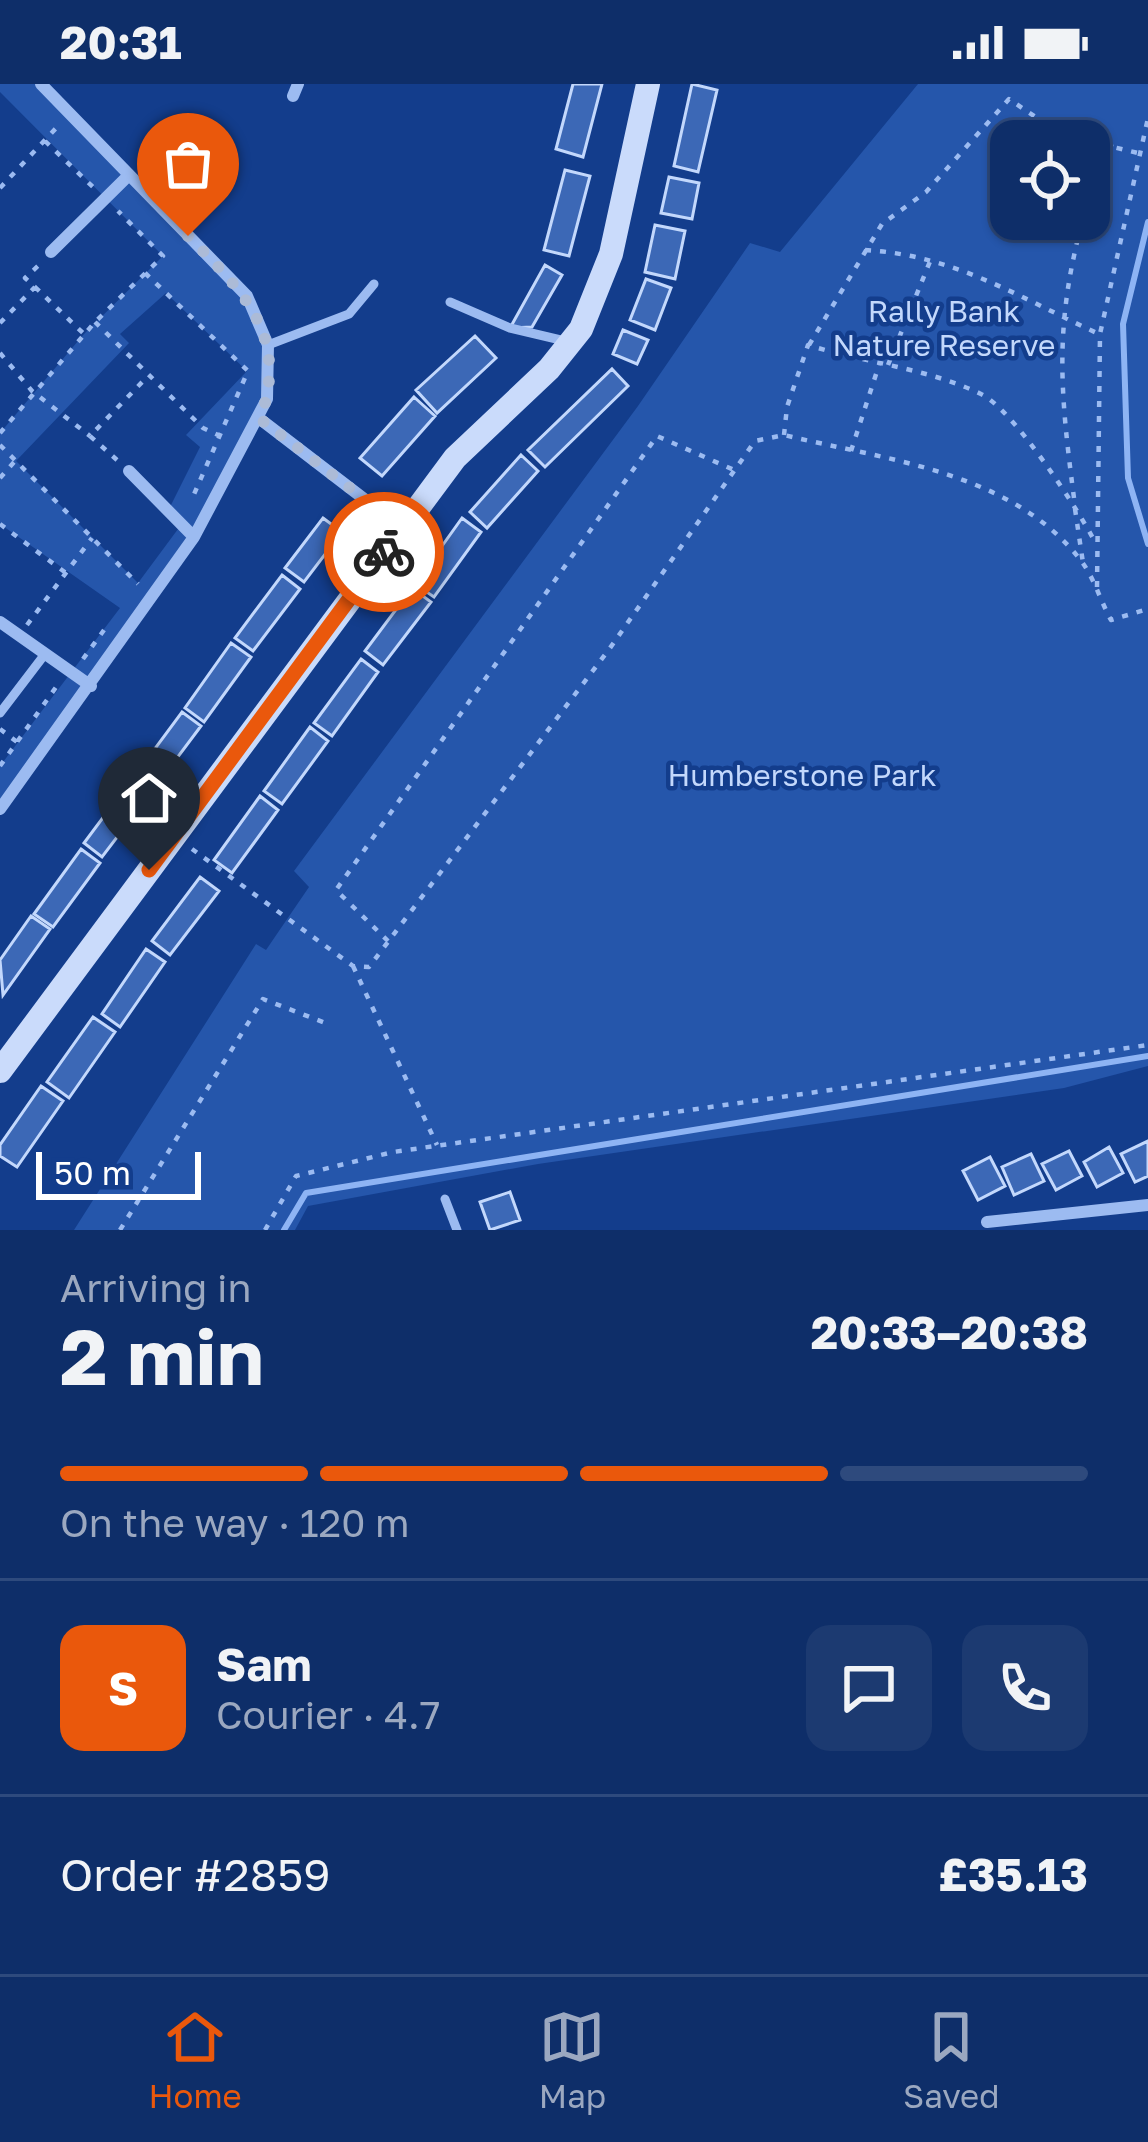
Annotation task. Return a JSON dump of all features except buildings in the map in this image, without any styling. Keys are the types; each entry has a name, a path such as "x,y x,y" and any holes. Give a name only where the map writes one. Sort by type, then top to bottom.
{"street":[{"path":"0,809 194,537 267,399 268,345 247,296 41,84"},
{"path":"0,1071 454,458 576,336 611,254 648,84"},
{"path":"51,252 129,175"},
{"path":"260,419 402,528"},
{"path":"129,471 194,537"},
{"path":"0,622 91,686"},
{"path":"987,1222 1148,1204"}],"lane":[{"path":"268,345 349,314 374,284"},
{"path":"450,302 509,328 576,336"},
{"path":"0,713 45,654"},
{"path":"445,1199 457,1230"}],"path":[{"path":"784,435 787,407 808,346 882,224 926,191 1009,98 1059,133 1138,153"},
{"path":"0,188 70,112"},
{"path":"1096,593 1100,334 1148,118"},
{"path":"0,433 95,322 163,256 45,141"},
{"path":"1110,153 1113,147"},
{"path":"1077,240 1067,278 1058,371 1083,563 1111,620 1148,609"},
{"path":"865,250 932,258 1011,288 1100,334"},
{"path":"51,252 26,278 84,334"},
{"path":"851,451 932,258"},
{"path":"146,273 248,371 181,525"},
{"path":"0,323 35,287"},
{"path":"95,322 202,428 220,436"},
{"path":"808,346 986,395 1074,500 1097,546"},
{"path":"0,353 32,391 129,471"},
{"path":"90,436 148,376"},
{"path":"353,966 369,967 389,942 610,648 755,442 784,435 986,484 1032,514 1083,563"},
{"path":"389,942 336,890 657,436 734,470"},
{"path":"0,445 138,584"},
{"path":"0,478 15,460"},
{"path":"0,524 66,573"},
{"path":"18,635 92,538"},
{"path":"0,766 68,670"},
{"path":"0,729 17,742"},
{"path":"174,837 353,966 437,1145"},
{"path":"120,1230 263,999 328,1024"},
{"path":"265,1230 296,1176 437,1145 1148,1045"}],"green space":[{"path":"0,84 41,84 247,296 268,345 267,399 234,468 0,809 0,766 120,608 0,524 0,433 84,334 163,256 0,92","holes":["166,293 247,371 186,435 200,447 168,511 181,525 138,583 16,461 129,343 120,334"]},
{"name":"Humberstone Park","path":"918,84 1148,84 1148,1066 1064,1088 538,1164 308,1206 295,1230 74,1230 256,944 266,950 309,887 294,871 638,406 750,243 780,252"}],"waterway":[{"path":"1148,222 1123,324 1128,478 1148,544"},
{"path":"284,1230 306,1193 1148,1056"}],"way so far":[{"path":"188,236 247,296 268,345 267,399 260,419 402,528 384,552"}],"route":[{"path":"149,870 384,552"}],"park label":[{"name":"Rally Bank Nature Reserve","path":"944,329"}]}
